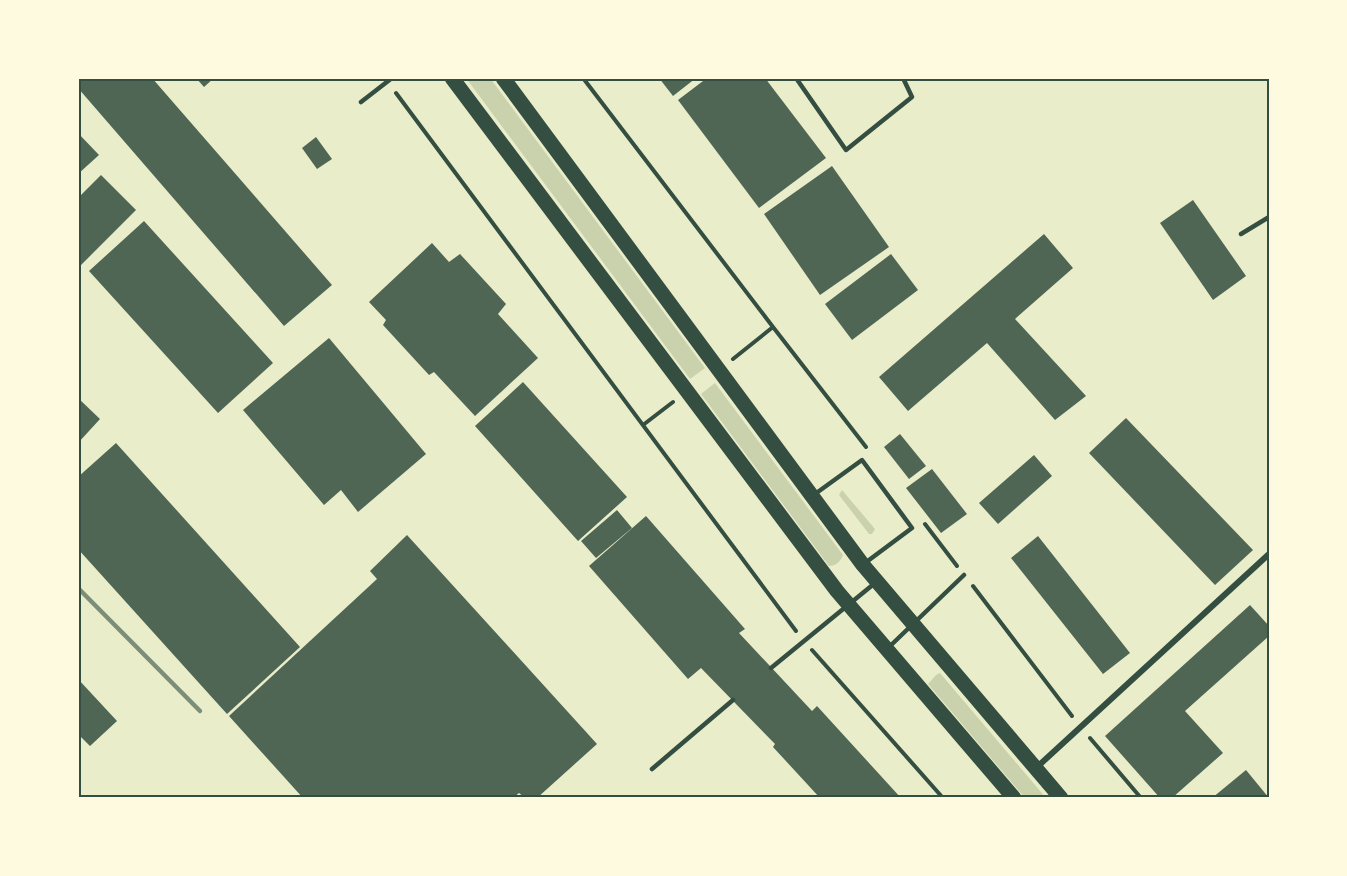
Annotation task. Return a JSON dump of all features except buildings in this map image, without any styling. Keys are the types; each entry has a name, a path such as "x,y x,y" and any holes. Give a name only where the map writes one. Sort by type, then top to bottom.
{"main road":[{"path":"452,78 848,604 1014,798"},
{"path":"503,78 863,565 1061,798"}],"street":[{"path":"1035,768 1269,554"}],"lane":[{"path":"796,78 846,150 912,97 903,78"},
{"path":"361,102 390,80"},
{"path":"1241,234 1269,217"},
{"path":"813,496 862,460 912,528 863,565"},
{"path":"886,649 964,575"},
{"path":"771,668 877,581"},
{"path":"652,769 733,700"}],"path":[{"path":"583,78 773,327"},
{"path":"390,80 804,641 943,798"}],"green space":[{"path":"466,78 490,78 705,368 690,379"},
{"path":"715,383 843,555 839,562 829,566 701,394"},
{"path":"842,490 875,529 872,534 869,534 839,495"},
{"path":"940,673 1046,798 1025,798 928,684"}],"railway":[{"path":"78,588 200,711"}]}
